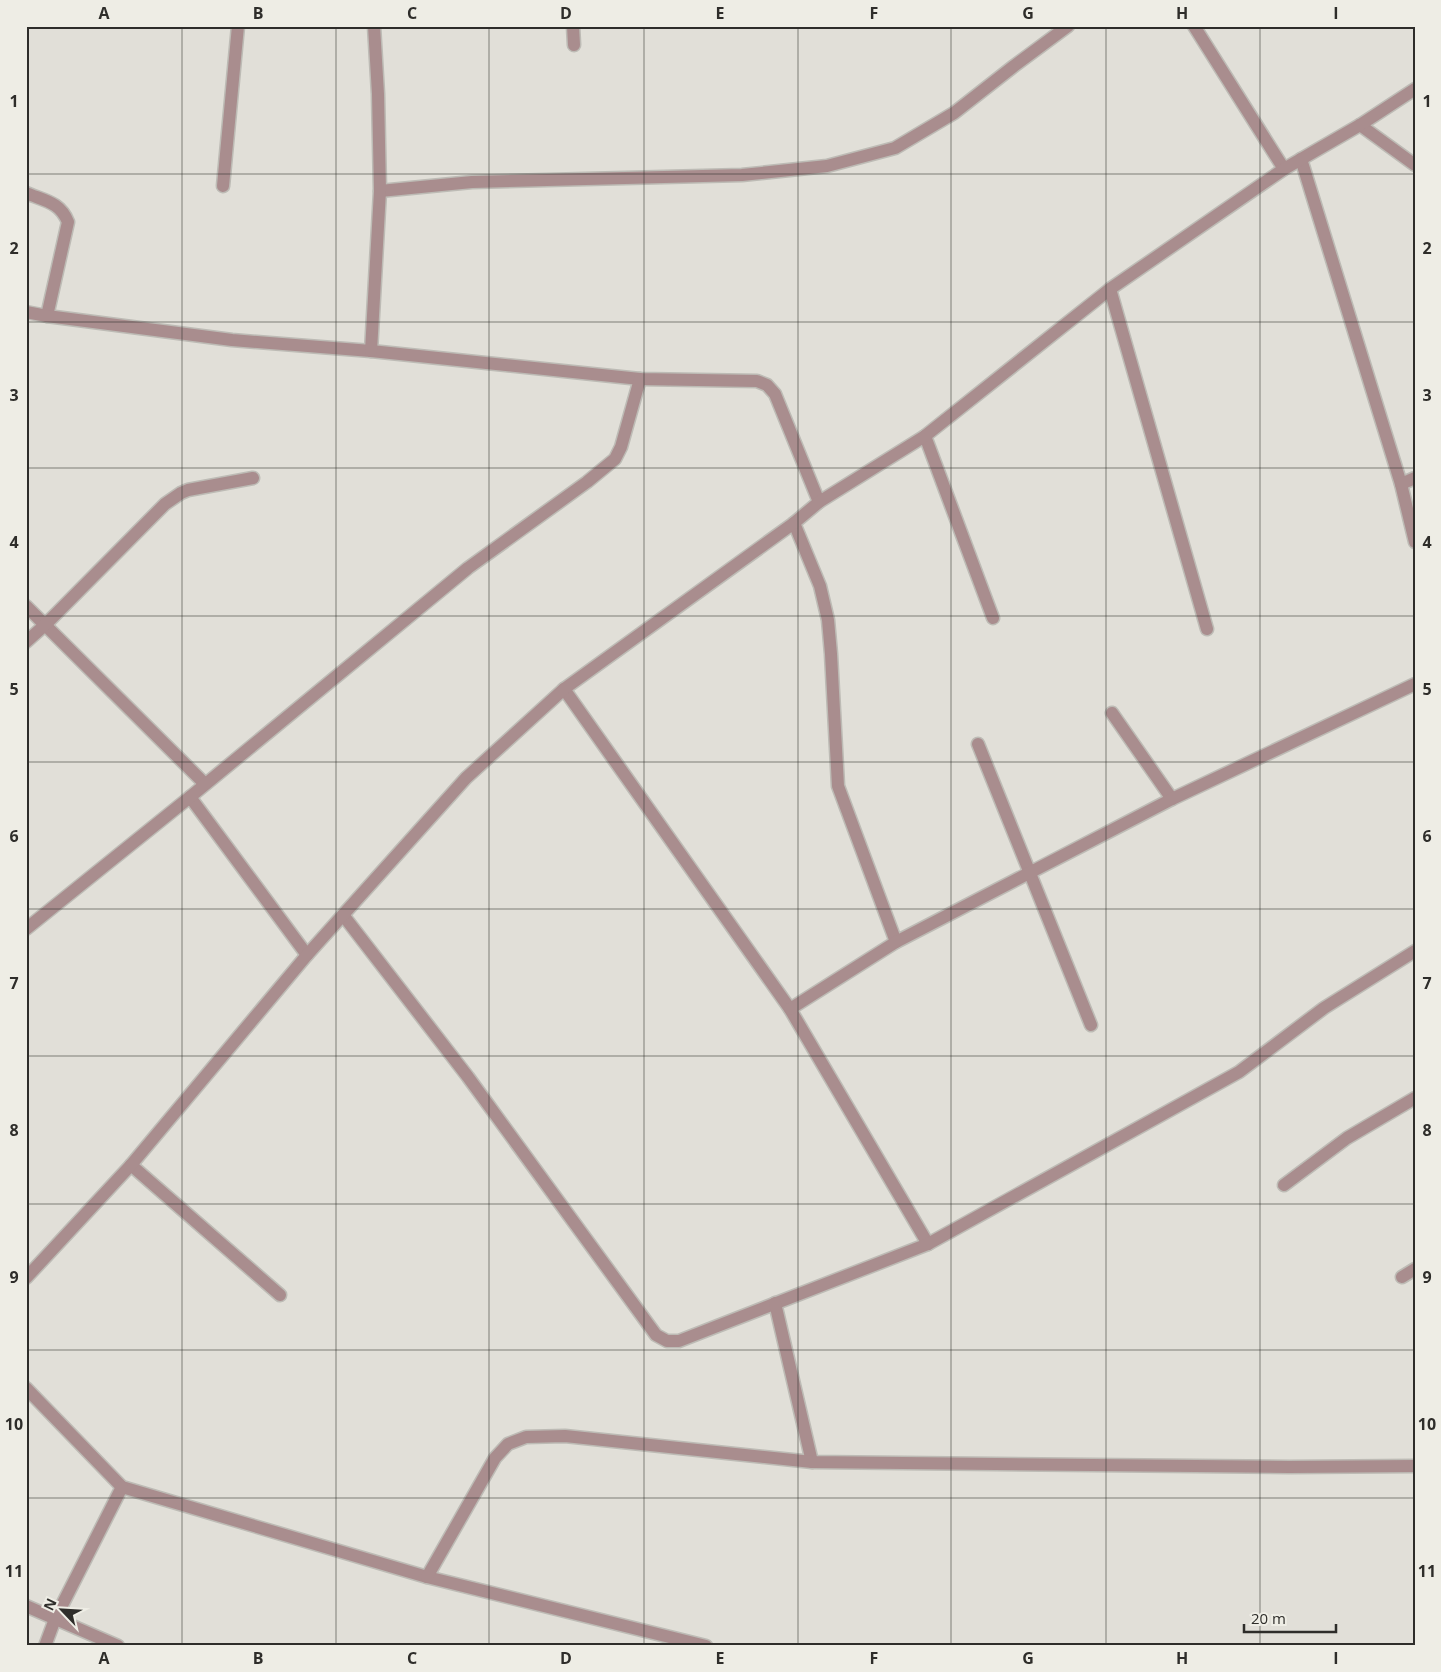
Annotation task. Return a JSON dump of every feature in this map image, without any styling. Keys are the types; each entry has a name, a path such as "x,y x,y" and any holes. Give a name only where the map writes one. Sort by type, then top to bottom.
{"street":[{"path":"223,186 238,26"},
{"path":"371,351 380,191 378,94 374,26"},
{"path":"573,26 574,45"},
{"path":"380,191 472,182 742,174 827,166 895,148 954,113 1068,26"},
{"path":"1194,26 1284,169"},
{"path":"26,1278 132,1165 307,955 466,778 564,689 794,523 819,502 925,436 1110,289 1284,169 1360,124 1415,88"},
{"path":"1360,124 1415,165"},
{"path":"1301,159 1401,484 1415,542"},
{"path":"26,194 58,206 64,212 68,222 47,316"},
{"path":"1110,289 1207,629"},
{"path":"26,312 232,340 371,351 640,379 757,381 767,385 775,394 819,502"},
{"path":"26,929 190,797 468,568 587,482 615,458 621,447 640,379"},
{"path":"925,436 993,618"},
{"path":"26,642 165,504 181,492 253,478"},
{"path":"1401,484 1415,478"},
{"path":"794,523 820,586 828,620 838,786 896,942"},
{"path":"26,606 205,784"},
{"path":"790,1009 896,942 1172,799 1415,684"},
{"path":"564,689 790,1009 928,1244"},
{"path":"1112,714 1172,799"},
{"path":"978,744 1091,1024"},
{"path":"190,797 307,955"},
{"path":"343,915 468,1077 656,1334 667,1341 679,1341 928,1244 1238,1072 1324,1008 1415,951"},
{"path":"1284,1185 1347,1138 1415,1098"},
{"path":"132,1165 280,1295"},
{"path":"1402,1277 1415,1269"},
{"path":"775,1303 812,1462"},
{"path":"26,1388 122,1487 427,1577 706,1646"},
{"path":"427,1577 495,1458 508,1444 526,1437 565,1436 812,1462 1279,1467 1415,1466"},
{"path":"44,1646 122,1487"},
{"path":"26,1606 118,1646"}]}
